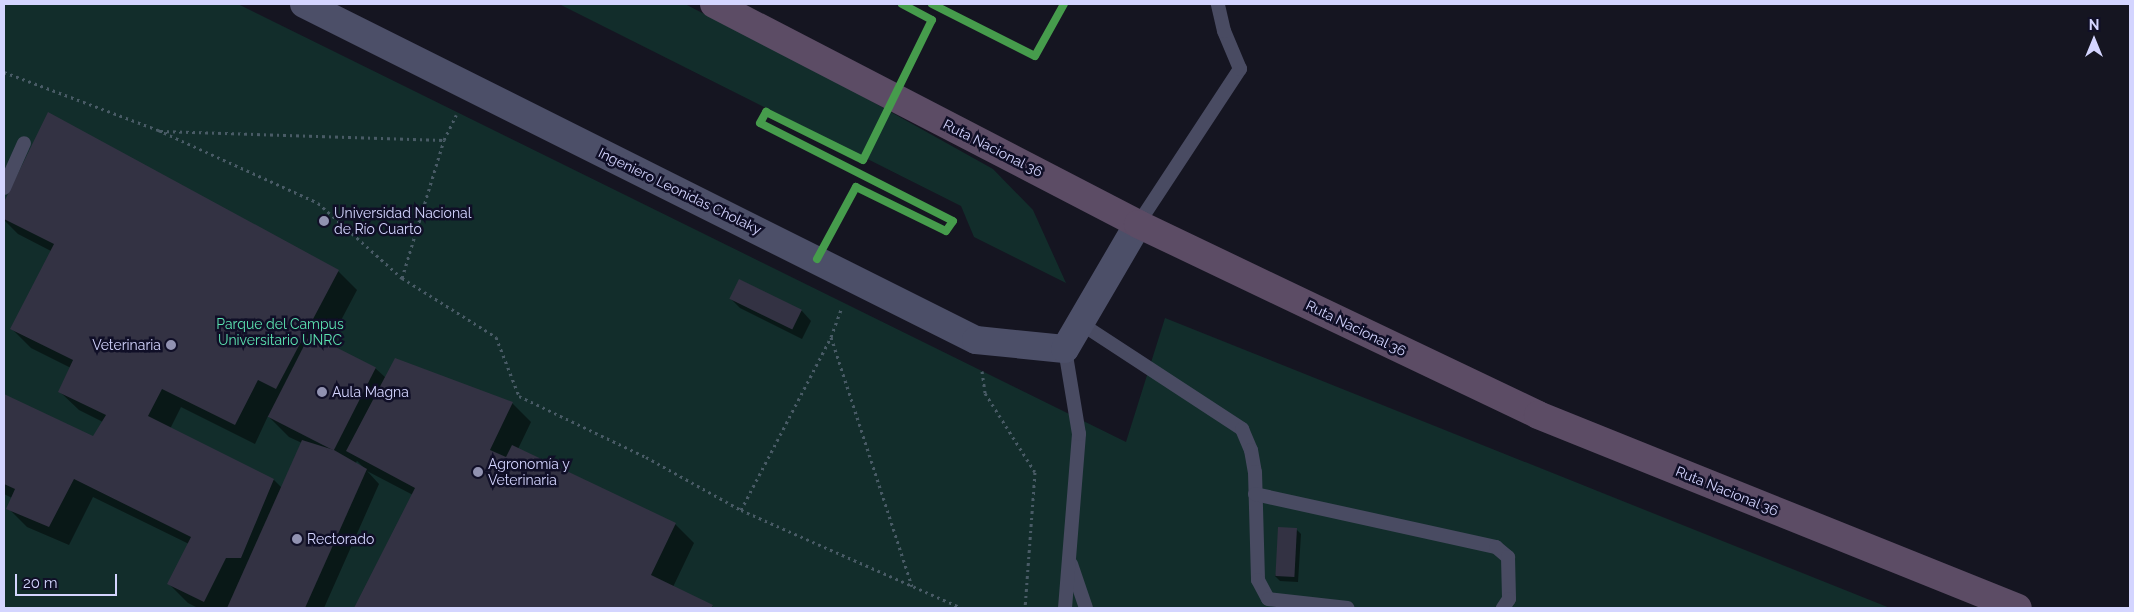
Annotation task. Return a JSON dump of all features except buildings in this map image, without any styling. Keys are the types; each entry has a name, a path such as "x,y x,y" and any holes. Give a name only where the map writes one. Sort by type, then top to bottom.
{"highway":[{"name":"Ruta Nacional 36","path":"714,4 1138,224 1538,415 2018,608"}],"main road":[{"name":"Ingeniero Leonidas Cholaky","path":"304,4 976,340 1065,349"},
{"path":"1065,349 1138,224"}],"lane":[{"path":"1138,224 1240,69 1224,31 1218,4"},
{"path":"4,188 24,144"},
{"path":"1080,323 1242,430 1251,450 1255,494 1258,580 1268,599 1347,608"},
{"path":"1065,349 1079,434 1065,608"},
{"path":"1255,494 1496,547 1508,557 1509,599 1503,608"},
{"path":"1070,559 1086,608"}],"path":[{"path":"4,72 158,130 318,203 402,278 496,337 519,396 646,457 741,510 962,608"},
{"path":"158,130 444,140 402,278"},
{"path":"741,510 831,337 837,317 857,279"},
{"path":"831,337 913,586"},
{"path":"976,340 985,393 1035,472 1025,608"}],"green space":[{"name":"Parque del Campus Universitario UNRC","path":"4,4 238,4 1126,442 1165,318 1890,608 4,608"},
{"path":"559,4 685,4 855,92 993,169 1033,210 1066,283 974,237 961,206"}],"cycle path":[{"path":"817,259 856,187 946,231 953,221 760,123 766,112 863,160 932,20 902,4"},
{"path":"932,4 1035,56 1064,4"}],"place":[{"name":"Universidad Nacional de Río Cuarto","path":"324,221"},
{"name":"Veterinaria","path":"171,345"},
{"name":"Aula Magna","path":"322,392"},
{"name":"Agronomía y Veterinaria","path":"478,472"},
{"name":"Rectorado","path":"297,539"}]}
